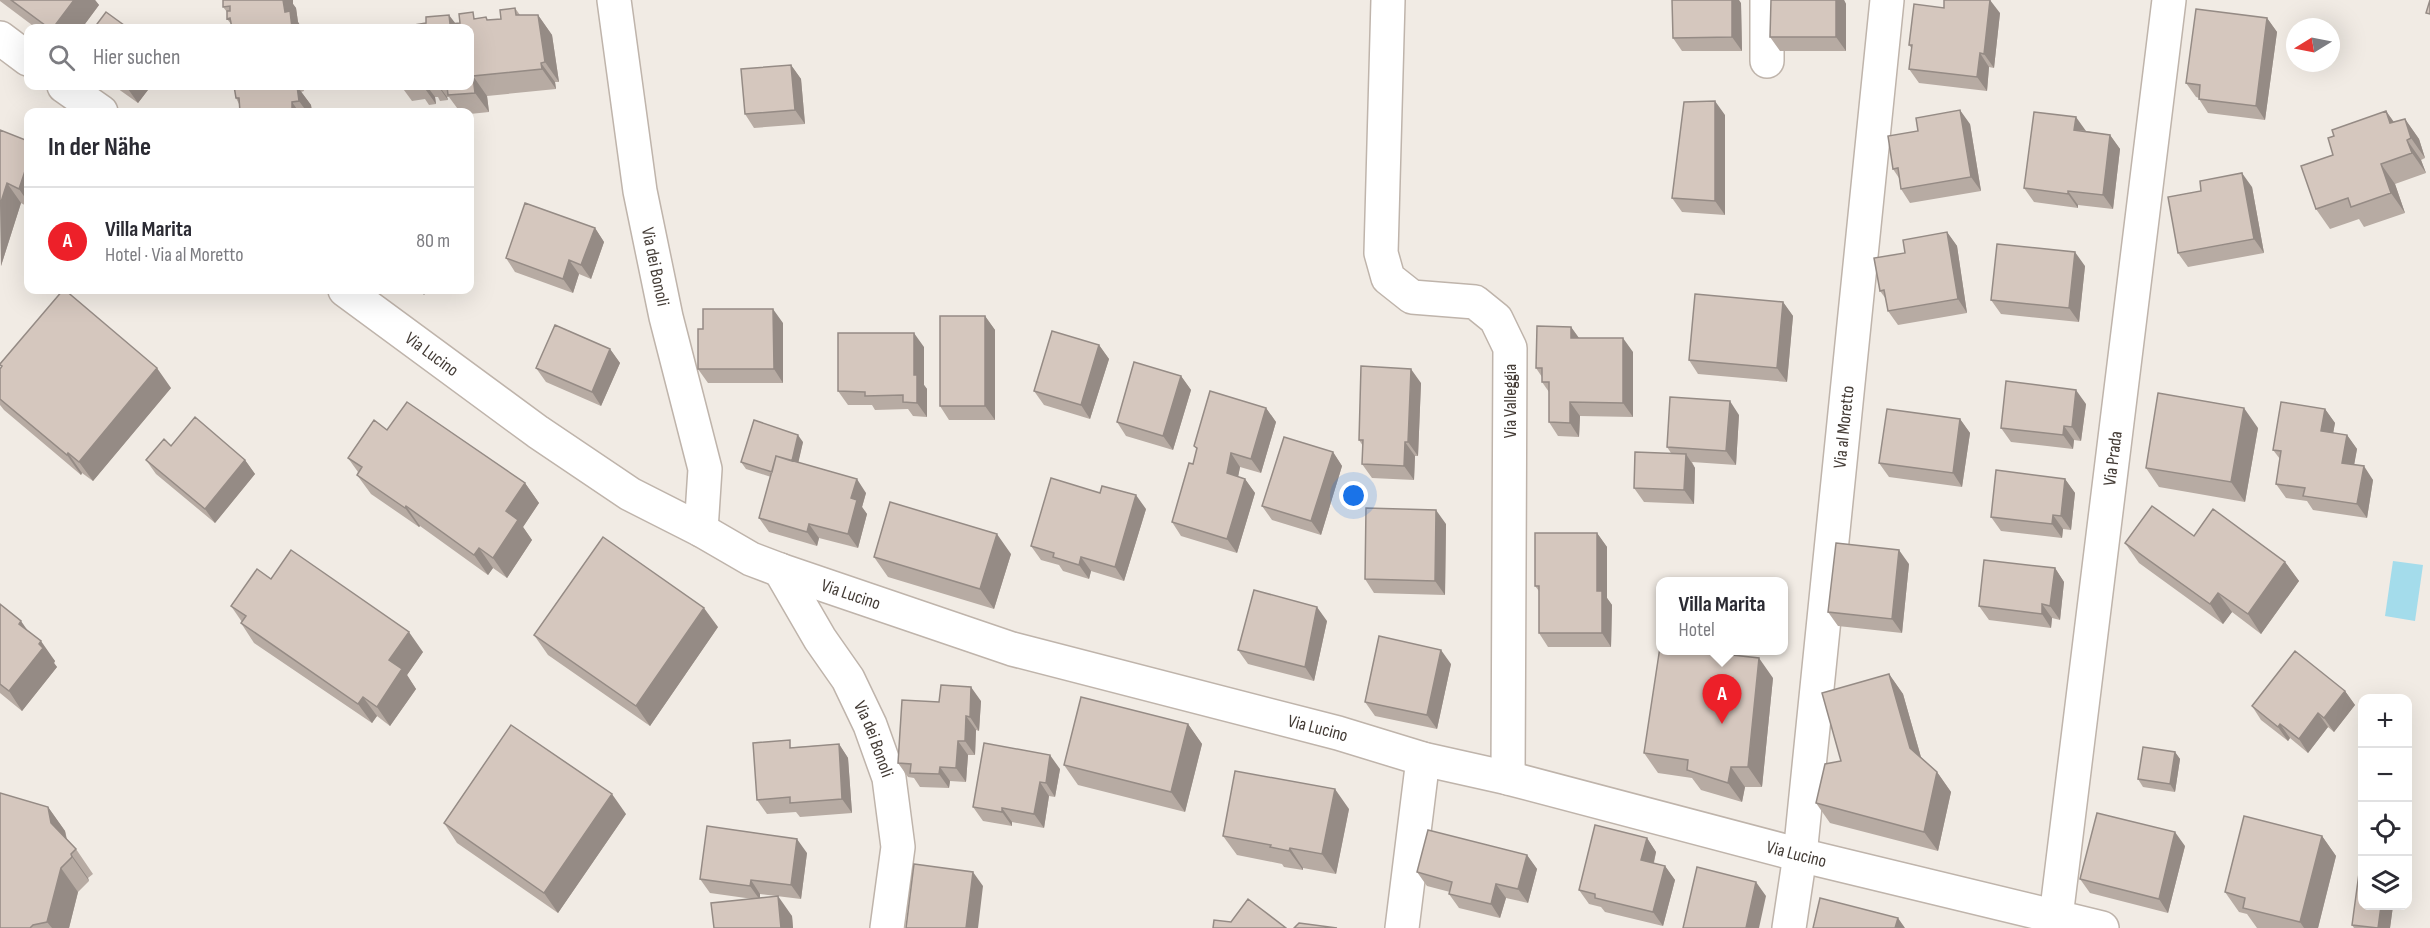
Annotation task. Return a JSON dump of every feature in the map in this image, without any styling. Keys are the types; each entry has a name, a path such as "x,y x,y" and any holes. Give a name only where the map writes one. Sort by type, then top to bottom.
{"street":[{"name":"Via dei Bonoli","path":"614,0 640,190 666,317 705,469 701,530"},
{"name":"Via Valleggia","path":"1388,0 1381,253 1388,278 1412,297 1475,302 1496,319 1510,348 1508,778"},
{"path":"1767,0 1767,61"},
{"name":"Via al Moretto","path":"1789,928 1800,855 1887,0"},
{"name":"Via Prada","path":"2056,916 2169,0"},
{"path":"0,38 24,56"},
{"path":"70,90 95,108"},
{"name":"Via Lucino","path":"350,294 538,432 630,494 701,530 751,559 780,570 1012,649 1338,733 1423,759 1508,778 1800,855 2102,928"},
{"name":"Via dei Bonoli","path":"780,570 820,639 848,678 870,726 889,778 898,847 887,928"},
{"path":"1402,928 1423,759"}],"water":[{"path":"2393,561 2423,565 2415,621 2385,616"}],"building":[{"path":"11,0 74,0 56,24 44,24"},
{"path":"223,0 283,0 285,12 290,11 292,24 231,24 230,18 227,19 230,6 223,7"},
{"path":"1672,0 1732,0 1732,37 1673,38"},
{"path":"1771,0 1836,0 1836,37 1770,37"},
{"path":"1944,0 1990,0 1984,54 1980,53 1977,77 1909,69 1912,45 1909,45 1914,4 1944,8"},
{"path":"2430,0 2430,14 2426,13"},
{"path":"515,8 516,15 538,15 545,62 541,63 542,69 474,76 474,24 450,24 460,23 459,14 473,12 474,19 486,17 487,20 501,19 500,10"},
{"path":"2196,9 2267,18 2256,106 2199,99 2200,85 2186,83"},
{"path":"106,12 122,24 97,24"},
{"path":"449,15 450,24 420,24 426,23 426,17"},
{"path":"791,65 795,110 745,114 741,69"},
{"path":"474,84 475,93 448,95 447,90 474,90"},
{"path":"235,90 298,90 299,101 292,102 292,108 240,108 239,98 236,98"},
{"path":"1715,101 1715,201 1672,198 1684,102"},
{"path":"1960,110 1971,177 1901,189 1898,168 1893,169 1888,136 1918,131 1916,118"},
{"path":"2386,111 2390,123 2405,119 2411,138 2407,140 2412,153 2381,164 2391,193 2351,207 2348,198 2316,209 2301,166 2333,155 2328,138 2334,136 2332,130"},
{"path":"2034,112 2076,117 2074,130 2110,135 2103,195 2068,191 2068,194 2024,188"},
{"path":"0,130 24,139 24,174 19,189 7,183 0,205"},
{"path":"2242,173 2254,239 2178,253 2168,197 2201,191 2200,181"},
{"path":"525,203 595,228 581,265 569,260 563,279 506,258"},
{"path":"1947,232 1958,299 1888,311 1884,290 1880,291 1874,258 1905,253 1903,240"},
{"path":"1997,244 2075,252 2069,308 1991,300"},
{"path":"60,294 70,294 157,368 79,462 68,453 67,455 0,399 0,369 2,366 0,364"},
{"path":"1695,294 1783,302 1777,368 1689,360"},
{"path":"703,309 773,309 774,369 698,369 698,329 703,329"},
{"path":"940,316 985,316 985,406 940,406"},
{"path":"555,325 610,349 592,392 536,368"},
{"path":"1537,326 1571,327 1571,338 1623,338 1623,403 1570,402 1570,423 1549,422 1549,382 1542,382 1542,368 1536,368"},
{"path":"1052,331 1099,345 1081,405 1034,391"},
{"path":"838,333 914,333 917,403 903,402 903,395 865,396 865,392 838,391"},
{"path":"1134,362 1181,376 1163,436 1117,422"},
{"path":"1361,366 1411,369 1408,442 1405,442 1404,466 1362,464 1363,440 1359,440"},
{"path":"2006,381 2076,390 2072,427 2064,426 2063,435 2001,428"},
{"path":"1210,391 1266,408 1251,459 1231,453 1227,473 1245,479 1227,539 1172,522 1189,463 1193,464 1197,448 1194,446"},
{"path":"2158,393 2244,408 2231,482 2146,468"},
{"path":"1670,397 1730,401 1726,451 1667,447"},
{"path":"407,402 525,483 506,511 518,520 493,558 479,548 474,555 406,506 405,508 357,475 362,467 348,458 374,420 387,430"},
{"path":"2281,402 2325,409 2321,431 2347,435 2342,463 2364,466 2357,504 2303,496 2305,488 2276,484 2281,451 2273,450"},
{"path":"1887,409 1960,419 1953,473 1879,463"},
{"path":"195,417 245,460 205,509 146,460 164,439 171,446"},
{"path":"754,420 798,435 792,461 776,456 772,472 741,462"},
{"path":"1284,437 1333,452 1311,521 1262,506"},
{"path":"1635,452 1686,454 1684,490 1634,488"},
{"path":"776,456 857,479 851,498 857,500 848,534 809,524 807,532 759,518"},
{"path":"1996,470 2065,479 2061,516 2053,515 2052,524 1991,517"},
{"path":"1051,478 1100,493 1102,486 1136,495 1115,567 1081,557 1079,565 1053,557 1054,553 1031,546"},
{"path":"890,502 997,534 980,589 874,557"},
{"path":"2152,506 2194,536 2213,509 2285,562 2248,614 2218,593 2210,604 2125,543"},
{"path":"1366,508 1436,510 1435,581 1365,579"},
{"path":"1535,533 1597,533 1597,591 1602,591 1602,633 1539,633 1539,586 1535,586"},
{"path":"603,537 704,608 636,706 534,635"},
{"path":"1836,543 1899,550 1892,619 1828,612"},
{"path":"291,550 409,632 389,660 402,669 377,707 363,697 358,704 241,623 246,616 231,606 257,569 271,579"},
{"path":"1984,560 2055,568 2050,606 2042,604 2042,614 1979,606"},
{"path":"1254,590 1317,607 1305,667 1238,650"},
{"path":"0,604 21,621 19,624 41,641 39,644 43,648 9,691 0,684"},
{"path":"1379,636 1441,650 1427,715 1365,702"},
{"path":"2295,651 2345,691 2324,718 2318,713 2299,739 2280,724 2278,727 2252,706"},
{"path":"1659,655 1732,655 1759,658 1748,767 1731,767 1728,783 1687,770 1688,760 1644,753"},
{"path":"1889,674 1910,748 1937,772 1924,832 1816,803 1825,764 1841,761 1822,693"},
{"path":"941,685 971,687 970,717 966,716 965,741 958,741 956,768 940,767 939,774 910,773 911,764 898,763 902,700 939,702"},
{"path":"1081,697 1188,724 1171,792 1064,765"},
{"path":"511,725 612,794 544,893 444,823"},
{"path":"790,740 790,748 839,744 842,799 790,803 790,797 757,800 753,743"},
{"path":"984,743 1050,755 1046,783 1040,782 1034,814 1002,808 1002,812 973,807"},
{"path":"2143,747 2175,752 2170,784 2138,779"},
{"path":"1235,771 1335,789 1322,854 1290,848 1289,851 1270,847 1271,845 1223,836"},
{"path":"0,793 48,807 51,823 76,849 71,854 72,857 61,868 47,922 33,925 30,928 0,928"},
{"path":"2097,813 2175,832 2159,899 2080,879"},
{"path":"2244,816 2322,836 2300,922 2243,908 2245,898 2225,892"},
{"path":"1595,825 1647,838 1641,860 1665,866 1653,912 1595,898 1595,894 1579,890"},
{"path":"707,826 797,839 791,885 751,880 750,886 700,879"},
{"path":"1428,830 1527,855 1518,889 1496,884 1491,904 1449,894 1452,882 1417,872"},
{"path":"914,864 973,872 966,928 906,928"},
{"path":"1697,867 1756,882 1746,928 1683,928"},
{"path":"2358,881 2358,910 2380,910 2378,928 2352,925"},
{"path":"778,896 781,928 714,928 711,903"},
{"path":"1820,898 1898,918 1895,928 1813,928"},
{"path":"1248,899 1286,928 1213,928 1214,920 1231,922"},
{"path":"1299,923 1337,928 1294,928"}],"place":[{"name":"Villa Marita","path":"1722,724"}]}
